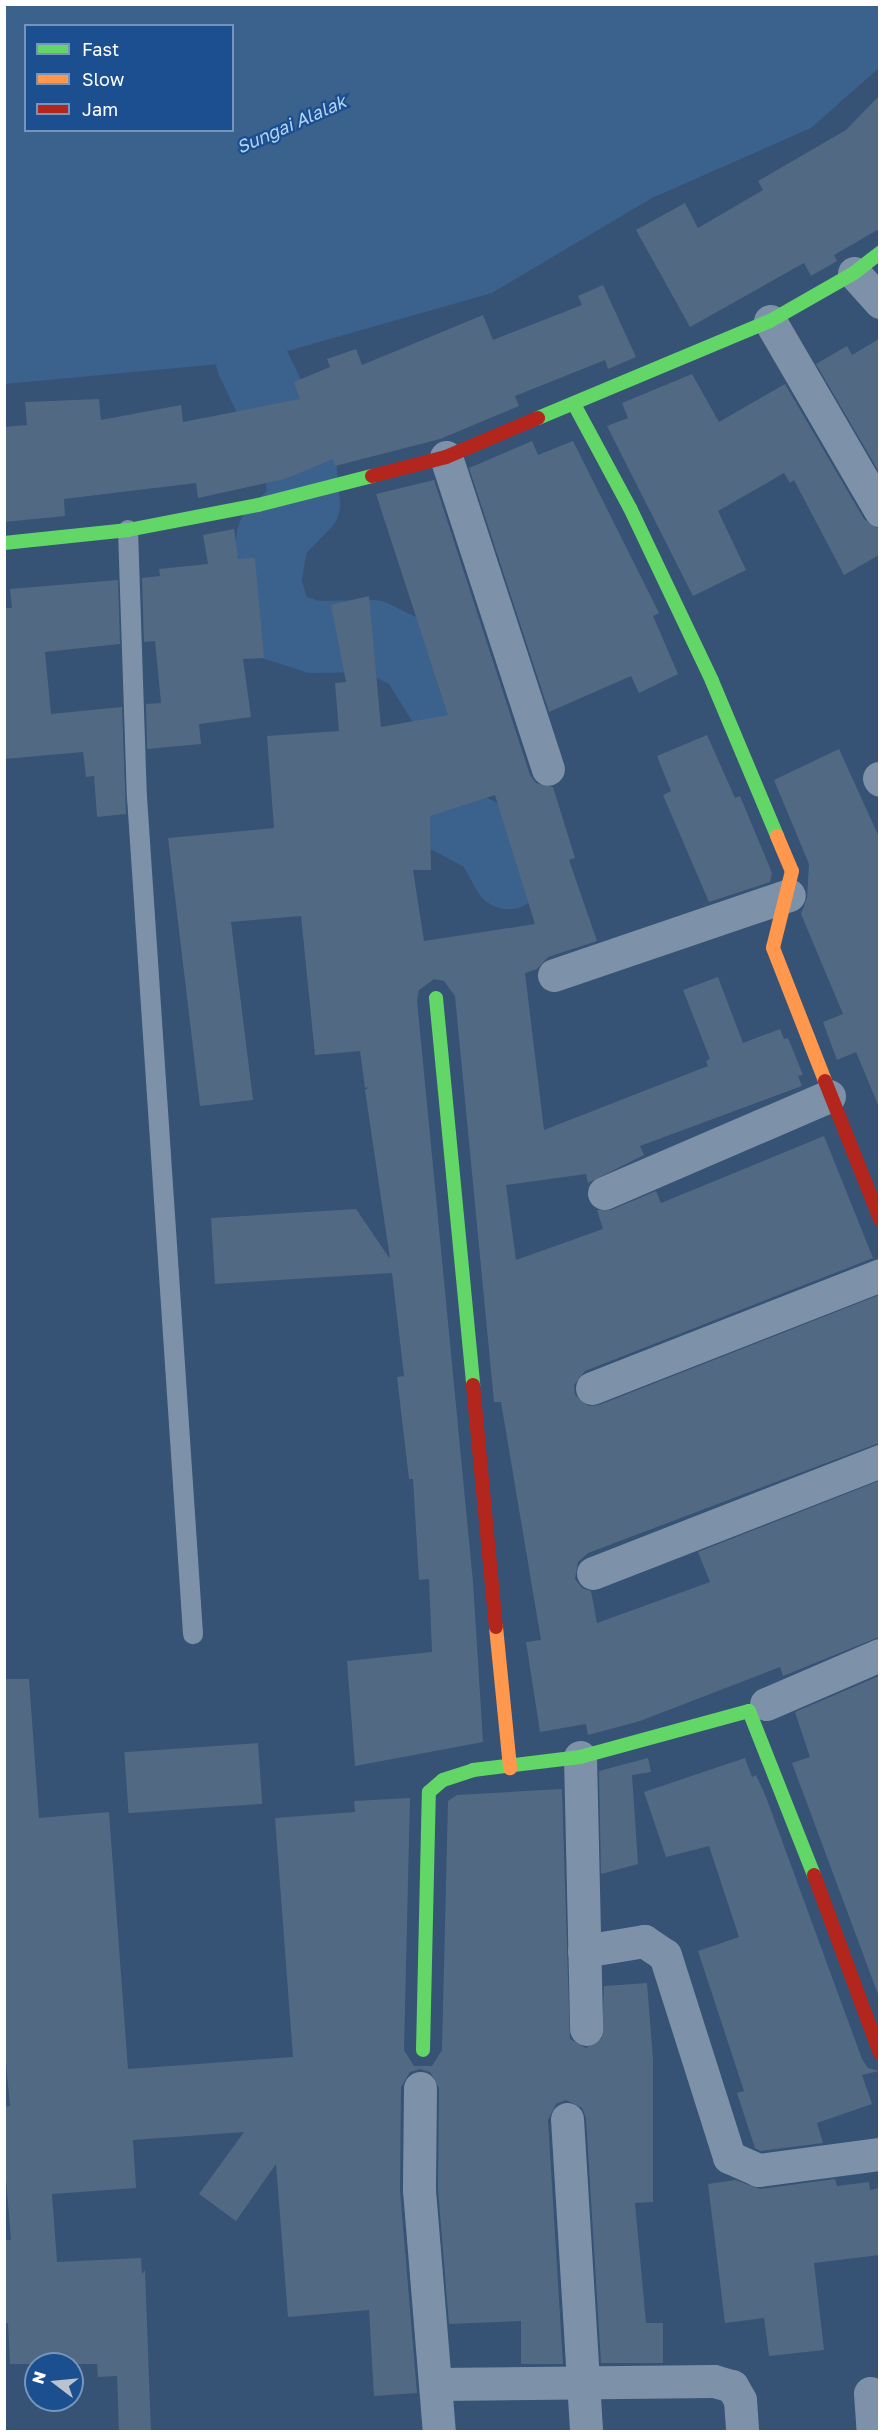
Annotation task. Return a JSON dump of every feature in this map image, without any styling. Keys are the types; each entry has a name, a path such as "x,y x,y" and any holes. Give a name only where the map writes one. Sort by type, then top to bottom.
{"street":[{"path":"4,543 128,530 258,505 446,457 575,406 770,321 854,273 879,253"},
{"path":"854,273 879,302"},
{"path":"770,321 879,510"},
{"path":"575,406 630,508 712,681 792,872 789,895 773,948 879,1219"},
{"path":"446,457 548,769"},
{"path":"554,975 789,895"},
{"path":"436,998 510,1768"},
{"path":"604,1193 829,1096"},
{"path":"592,1388 879,1275"},
{"path":"593,1573 879,1461"},
{"path":"766,1704 879,1655"},
{"path":"423,2050 429,1792 443,1780 474,1770 510,1768 580,1756 749,1711 787,1801 879,2053"},
{"path":"580,1756 586,2029"},
{"path":"584,1951 644,1941 665,1955 729,2157 758,2170 879,2154"},
{"path":"420,2088 419,2190 437,2384 439,2432"},
{"path":"567,2119 586,2432"},
{"path":"437,2384 584,2380 714,2380 732,2386 740,2400 742,2432"},
{"path":"870,2393 873,2432"}],"lane":[{"path":"128,530 137,797 194,1634"}],"water":[{"name":"Sungai Alalak","path":"5,4 879,5 879,68 811,128 652,198 492,293 252,361 5,384"}],"building":[{"path":"879,96 879,229 834,255 837,261 811,276 804,263 690,327 636,230 685,203 698,228 763,190 758,181 846,130"},
{"path":"603,285 636,357 608,369 605,360 515,396 519,406 440,439 335,466 333,459 285,479 198,498 196,483 64,499 65,516 4,522 4,427 27,425 25,402 99,399 101,420 181,405 183,422 300,399 294,382 330,367 327,359 356,349 362,365 483,315 493,340 582,305 578,296"},
{"path":"879,339 879,472 816,364 847,346 852,355"},
{"path":"692,374 719,422 785,384 864,519 879,529 879,555 844,575 794,480 790,483 784,473 718,511 746,570 693,596 607,426 628,418 622,403"},
{"path":"532,441 538,455 573,441 659,613 653,616 678,674 639,693 631,676 549,712 469,468"},
{"path":"434,480 530,775 536,783 553,787 575,858 569,860 597,941 548,957 537,969 525,973 544,1130 708,1066 706,1061 710,1059 683,990 718,977 743,1043 780,1029 784,1039 788,1038 803,1075 798,1076 802,1086 640,1146 644,1155 588,1183 586,1174 506,1185 516,1260 603,1229 597,1210 611,1210 656,1191 661,1203 824,1136 873,1258 585,1371 574,1385 575,1395 589,1406 599,1405 879,1295 879,1443 588,1553 578,1562 575,1579 582,1588 591,1591 597,1623 710,1582 698,1552 879,1481 879,1637 783,1676 780,1667 640,1721 588,1735 586,1724 540,1732 526,1642 541,1640 501,1402 494,1402 455,996 444,981 434,979 419,990 417,1000 473,1582 483,1742 355,1766 347,1661 432,1652 429,1579 419,1580 413,1479 409,1479 397,1377 404,1376 392,1273 215,1284 211,1218 356,1209 390,1259 365,1090 369,1087 365,1088 360,1051 315,1055 301,916 231,922 253,1100 200,1106 168,838 274,828 267,736 339,731 335,683 346,682 331,605 369,596 381,727 448,715 376,494","holes":["495,795 535,924 424,941 413,870 431,870 430,816"]},
{"path":"234,529 238,559 255,558 264,658 243,659 251,717 199,724 201,744 147,749 146,704 161,703 155,641 144,642 142,578 160,576 159,569 208,564 203,535"},
{"path":"118,580 120,644 45,652 51,714 122,707 126,814 97,817 94,776 86,777 83,752 4,759 4,608 12,608 10,589"},
{"path":"707,735 735,798 740,796 772,873 770,882 709,902 663,795 671,791 657,756"},
{"path":"839,749 879,837 879,1107 856,1052 837,1060 823,1022 843,1014 801,914 807,898 809,864 774,780"},
{"path":"879,1676 879,1997 792,1763 810,1757 795,1712"},
{"path":"4,1679 29,1679 39,1818 109,1812 128,2069 293,2057 275,1818 355,1812 354,1801 410,1798 404,2050 414,2066 432,2066 442,2050 448,1801 457,1795 562,1789 570,2039 586,2048 602,2038 604,1986 647,1983 653,2059 653,2202 635,2203 646,2323 663,2323 663,2363 601,2363 586,2118 582,2108 566,2100 556,2104 548,2120 563,2364 521,2364 521,2321 449,2324 438,2189 439,2088 430,2072 420,2069 410,2072 401,2087 400,2190 417,2393 374,2396 369,2310 288,2317 276,2164 236,2221 199,2194 244,2132 133,2140 136,2188 52,2194 57,2262 141,2258 142,2274 145,2270 151,2432 119,2432 117,2376 98,2377 97,2364 84,2364 84,2352 24,2352 24,2364 10,2364 8,2323 4,2324 4,2240 11,2240 4,2156 4,2107 10,2106 4,2043"},
{"path":"258,1743 262,1804 129,1813 124,1752"},
{"path":"648,1758 651,1772 632,1775 638,1864 601,1874 599,1771"},
{"path":"745,1758 752,1777 756,1775 766,1797 862,2059 868,2068 879,2071 862,2075 872,2104 817,2123 823,2143 761,2151 755,2148 737,2093 744,2091 698,1951 739,1937 709,1846 666,1857 644,1792"},
{"path":"835,2179 837,2186 869,2182 870,2190 879,2188 879,2255 814,2263 824,2350 769,2356 764,2318 725,2323 708,2184 735,2180 760,2189"}],"waterway":[{"path":"233,263 252,361 300,461 304,504 273,536 265,582 277,625 314,637 373,636 414,656 453,719 458,771 443,796 445,816 490,840 508,873"}],"traffic: fast":[{"path":"538,418 770,321 854,273 880,253"},
{"path":"575,406 630,508 712,681 777,836"},
{"path":"4,543 128,530 258,505 372,476"},
{"path":"436,998 473,1385"},
{"path":"423,2050 429,1792 443,1780 473,1770 580,1757 749,1711 814,1875"}],"traffic: slow":[{"path":"777,836 792,871 773,948 825,1081"},
{"path":"496,1627 510,1768"}],"traffic: jam":[{"path":"372,476 446,457 538,418"},
{"path":"825,1081 880,1219"},
{"path":"473,1385 496,1627"},
{"path":"814,1875 880,2053"}]}
